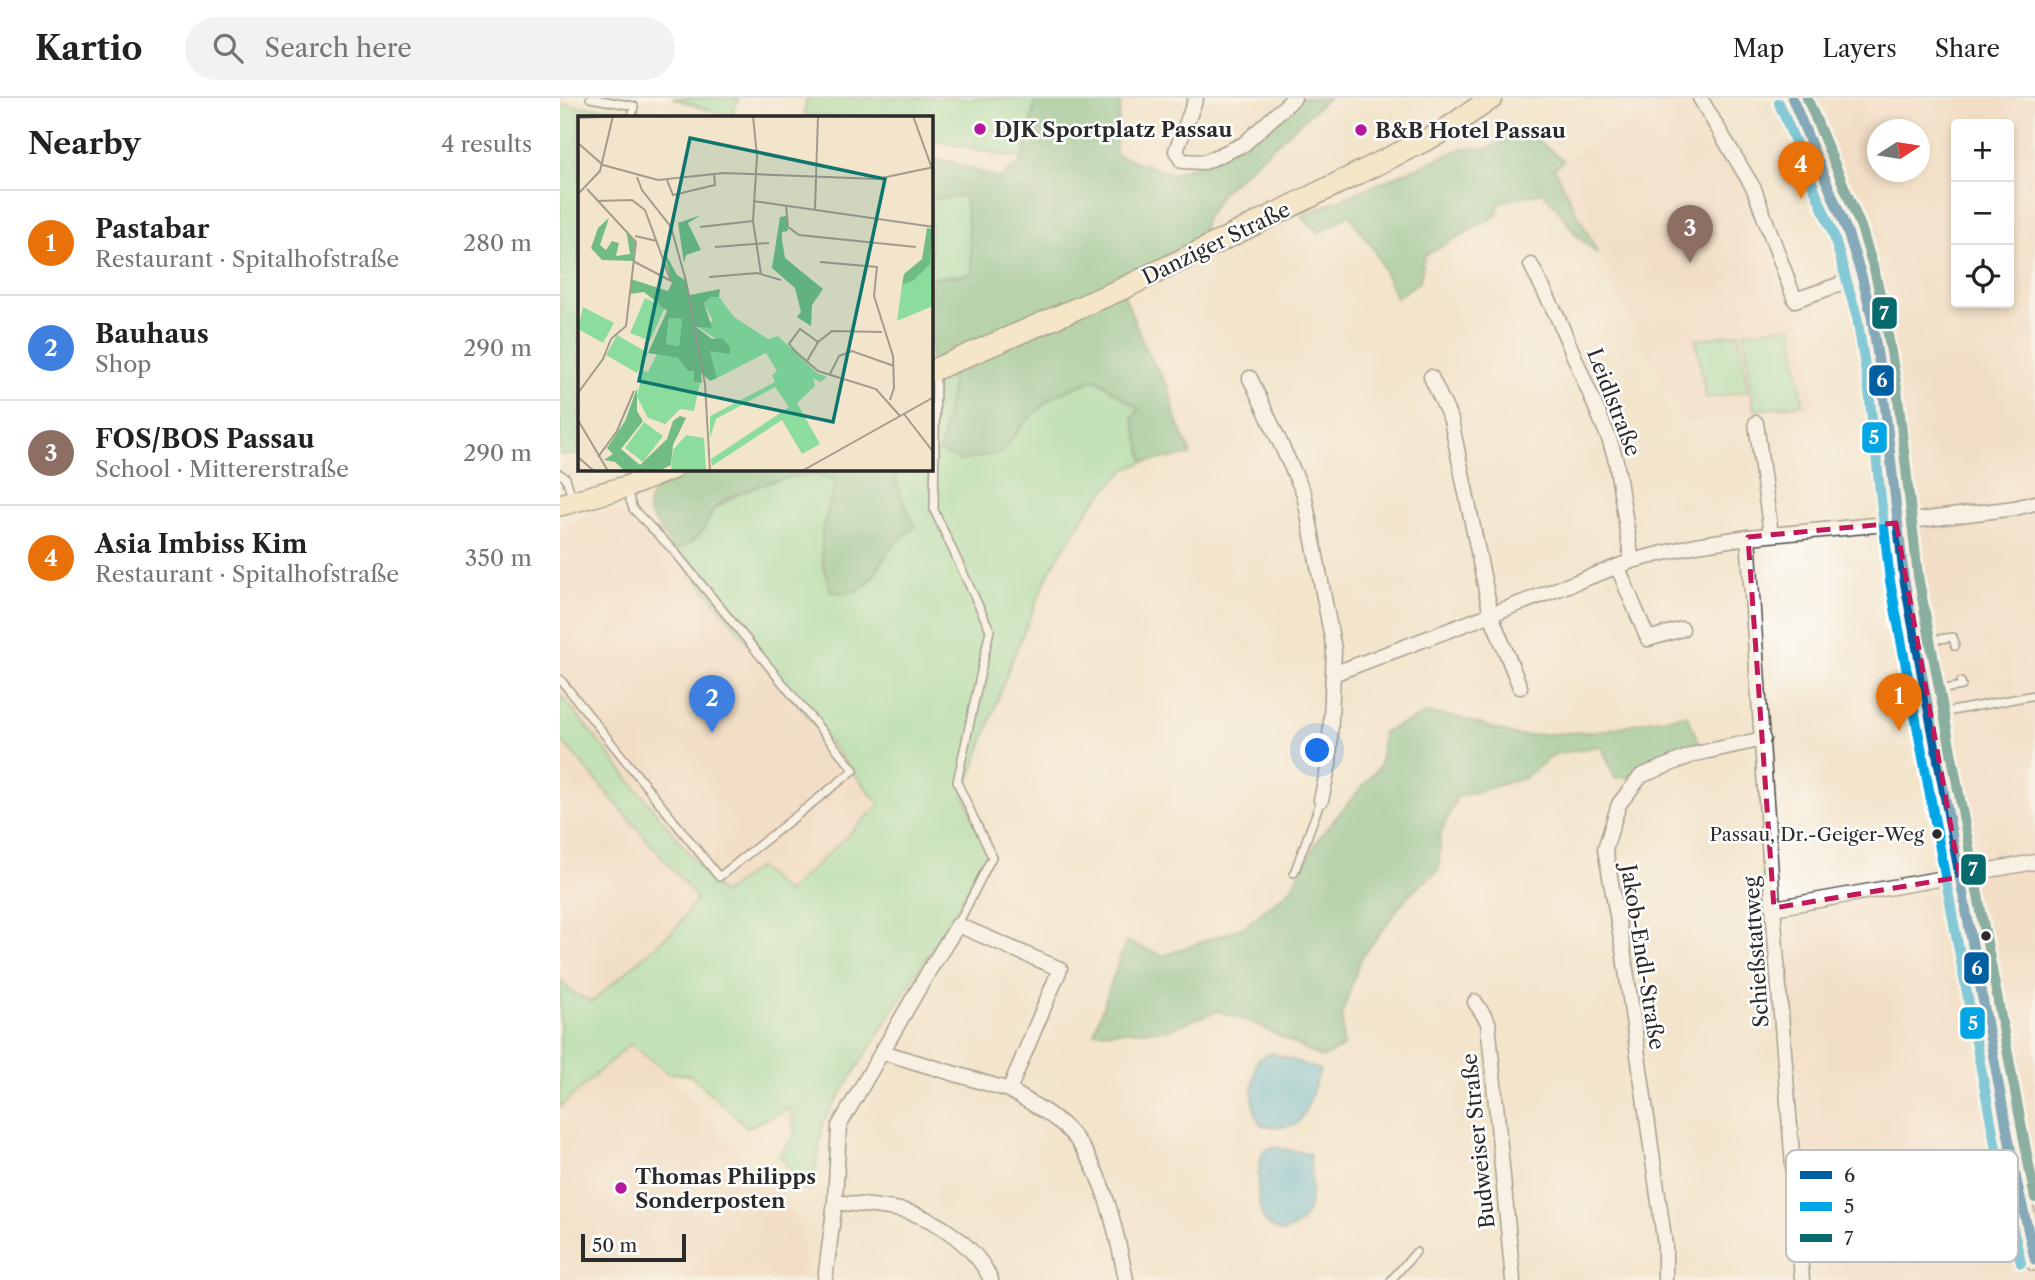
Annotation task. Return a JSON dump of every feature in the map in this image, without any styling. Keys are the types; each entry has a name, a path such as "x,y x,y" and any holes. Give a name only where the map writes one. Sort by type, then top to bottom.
{"street":[{"path":"1196,98 1176,151 1182,161 1205,162 1244,144 1294,98"},
{"name":"Danziger Straße","path":"934,370 1176,263 1442,132 1492,98"},
{"path":"1700,98 1754,189 1795,300 1861,277"},
{"path":"1792,98 1842,216 1861,277 1884,388 1896,523 1916,643 2011,1150"},
{"name":"Leidlstraße","path":"1531,265 1557,316 1610,441 1616,461 1632,561"},
{"path":"1431,377 1451,420 1491,615 1520,687"},
{"path":"1250,378 1304,494 1334,649 1329,764 1321,800"},
{"path":"1756,423 1771,534"},
{"path":"567,504 626,487 666,471"},
{"path":"1333,674 1632,561 1696,545 1771,534 1896,523 2015,508 2035,503"},
{"name":"Schießstattweg","path":"1748,537 1792,1150"},
{"path":"1618,568 1648,639 1682,629"},
{"name":"Jakob-Endl-Straße","path":"1665,1280 1665,1245 1623,949 1605,849 1619,804 1641,776 1695,754 1763,739"},
{"path":"1774,908 2035,862"},
{"path":"825,1280 835,1202 839,1126 958,925 1060,969 1009,1090"},
{"name":"Budweiser Straße","path":"1475,1002 1488,1022 1513,1280"},
{"path":"882,1052 1009,1090 1064,1126 1091,1160 1117,1235 1126,1280"},
{"path":"2018,1187 2035,1260"},
{"path":"835,1202 906,1211 950,1232 985,1266 991,1280"},
{"name":"Schießstattweg","path":"1801,1262 1802,1280"}],"lane":[{"path":"590,98 634,106 632,116"},
{"path":"934,370 934,510 990,630 957,782 992,857 958,925"},
{"path":"560,474 566,478 567,504"},
{"path":"560,680 719,877 854,770 674,551 633,509 626,487"},
{"path":"1916,643 1953,636 1955,646"},
{"path":"1942,638 1944,648"},
{"path":"1926,692 1950,686 1962,687 1961,682"},
{"path":"1931,716 2035,695"},
{"path":"1294,873 1321,800"},
{"path":"1391,1280 1416,1252"}],"highlighted area":[{"path":"1896,523 1960,877 1774,908 1748,537"}],"shaded area":[{"path":"1666,98 1695,98 1739,170 1792,306 1800,305 1815,407 1683,423 1554,167"},
{"path":"1810,98 2035,98 2035,1280 1815,1280 1814,1262 2018,1262 2018,1150 1804,1150 1786,928 1791,920 1800,916 1975,887 1911,516 1903,405 1885,301 1870,252"},
{"path":"615,510 665,550 698,572 881,805 786,893 722,894 560,694 560,525"},
{"path":"560,738 698,898 677,927 592,1002 572,993 560,980"},
{"path":"630,1043 668,1073 800,1223 808,1280 560,1280 560,1107"}],"green space":[{"path":"672,98 739,98 731,116"},
{"name":"DJK Sportplatz Passau","path":"807,98 1036,98 1024,159 933,140 933,116 804,114"},
{"path":"1036,98 1121,98 1115,154 1172,174 1244,144 1294,98 1328,98 1222,192 1205,220 1198,252 1122,289 1145,348 1169,389 1175,415 1191,455 1144,462 1133,419 1139,409 1096,379 1053,396 1024,423 1001,453 961,461 940,452 952,385 948,364 933,370 933,278 973,274 965,196 933,199 933,159 952,162 1000,179 1024,159"},
{"path":"560,105 627,110 626,116 578,116 578,455 560,455"},
{"path":"1525,130 1564,161 1554,168 1598,254 1576,235 1543,192 1500,202 1497,215 1424,256 1420,281 1396,298 1375,251 1349,215 1319,233 1301,216 1463,148 1488,149"},
{"path":"965,195 973,274 933,278 933,199"},
{"path":"1792,326 1803,404 1754,410 1744,332"},
{"path":"1739,333 1748,391 1706,398 1696,340"},
{"path":"948,364 952,385 940,451 1001,453 1023,423 1053,396 1096,379 1139,409 1133,419 1144,462 1125,470 1092,504 1050,570 1011,662 964,796 993,851 823,1122 813,1188 805,1189 779,1155 795,1134 790,1108 747,1127 690,1075 668,1073 630,1044 560,1107 560,980 572,993 592,1002 677,927 697,898 560,738 560,694 722,894 758,867 786,893 880,805 674,551 702,532 714,509 739,494 769,482 801,475 819,475 836,482 833,495 867,585 893,545 914,527 897,486 896,471 933,471 933,370"},
{"path":"695,471 896,471 897,486 915,527 893,546 864,586 845,592 831,592 822,561 822,530 836,482 819,475 806,475 747,490 722,503 713,511 698,536 674,551 648,511 649,501 658,485"},
{"path":"1428,713 1460,718 1518,736 1601,731 1687,715 1702,749 1636,776 1615,778 1601,746 1555,754 1524,778 1457,797 1440,834 1439,870 1409,894 1360,960 1342,1014 1343,1047 1322,1058 1254,1023 1217,1011 1167,1030 1094,1032 1126,941 1163,956 1244,927 1290,890 1321,835 1380,766 1383,732"}],"water":[{"path":"1272,1053 1320,1070 1306,1110 1297,1124 1280,1127 1261,1125 1257,1118 1253,1093 1256,1067 1258,1059"},
{"path":"1274,1147 1310,1154 1311,1191 1308,1210 1298,1225 1282,1232 1267,1224 1259,1199 1258,1178 1263,1151"}],"transit line":[{"name":"6","path":"1792,98 1847,231 1871,314 1883,389 1904,578 2011,1150"},
{"name":"7","path":"1807,98 1861,227 1884,311 1897,388 1918,576 2035,1198"},
{"name":"5","path":"1779,103 1834,236 1857,317 1869,391 1890,581 1996,1150"},
{"name":"6","path":"2018,1187 2035,1260"},
{"name":"5","path":"2018,1250 2021,1263"}],"place":[{"name":"DJK Sportplatz Passau","path":"980,129"},
{"name":"B&B Hotel Passau","path":"1361,130"},
{"name":"Asia Imbiss Kim","path":"1801,199"},
{"name":"FOS/BOS Passau","path":"1690,263"},
{"name":"Pastabar","path":"1899,731"},
{"name":"Bauhaus","path":"712,733"},
{"name":"Passau, Dr.-Geiger-Weg","path":"1937,834"},
{"name":"Thomas Philipps Sonderposten","path":"621,1188"}]}
